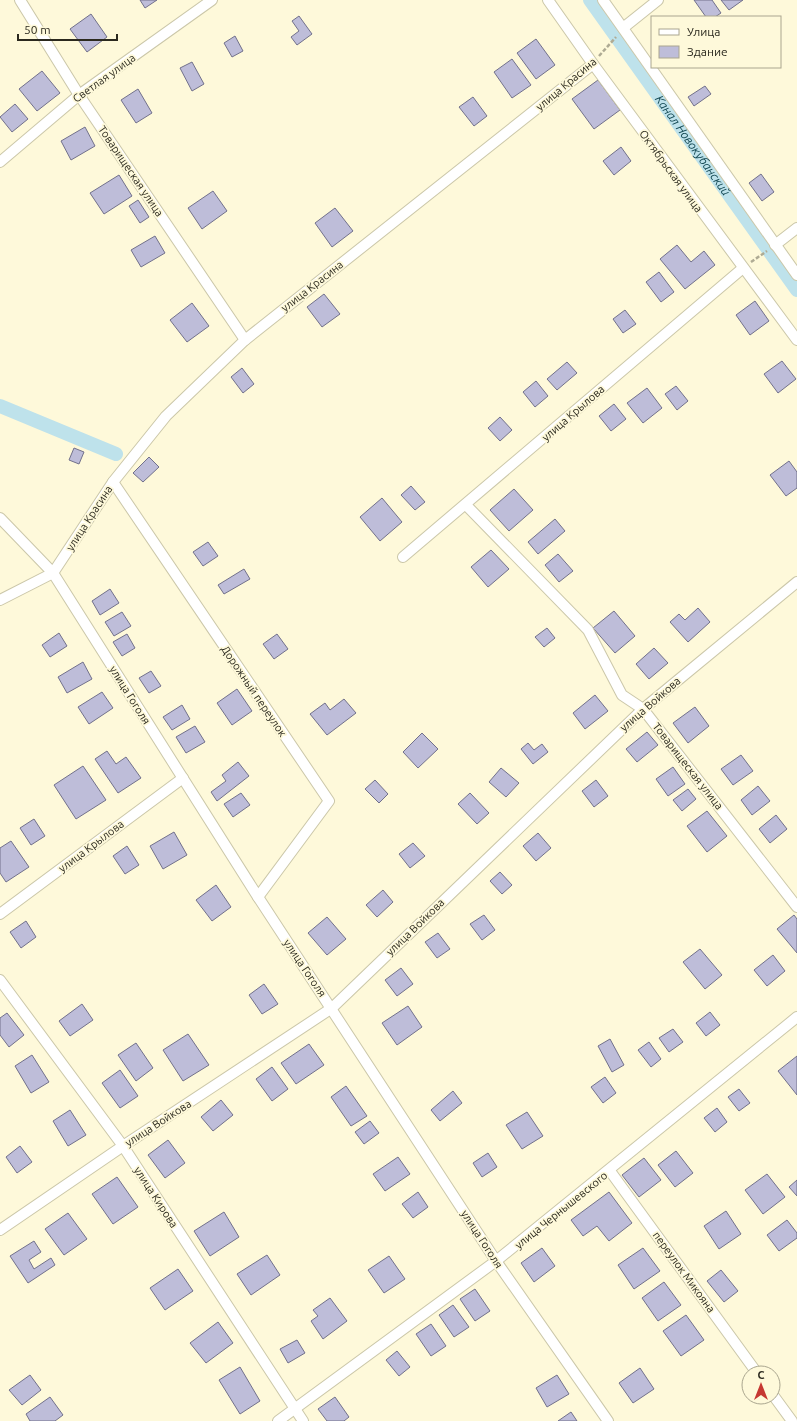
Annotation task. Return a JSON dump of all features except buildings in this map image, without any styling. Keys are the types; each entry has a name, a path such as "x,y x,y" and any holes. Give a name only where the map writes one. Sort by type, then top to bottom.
{"street":[{"name":"Товарищеская улица","path":"20,0 80,95 245,340"},
{"name":"Светлая улица","path":"0,162 80,95 212,0"},
{"name":"Октябрьская улица","path":"548,0 593,64 797,340"},
{"path":"603,0 797,275"},
{"path":"623,28 658,0"},
{"name":"улица Красина","path":"0,600 53,573 113,482 166,416 245,340 593,64"},
{"path":"775,245 797,228"},
{"name":"улица Крылова","path":"404,557 743,268"},
{"name":"Дорожный переулок","path":"113,482 329,801 258,897"},
{"name":"Товарищеская улица","path":"466,505 588,630 622,695 643,709 797,907"},
{"name":"улица Гоголя","path":"0,518 53,573 258,897 496,1261 608,1421"},
{"name":"улица Войкова","path":"0,1230 123,1146 332,1008 643,709 797,582"},
{"name":"улица Крылова","path":"0,914 182,778"},
{"name":"улица Кирова","path":"0,980 123,1146 303,1421"},
{"name":"улица Чернышевского","path":"278,1421 496,1261 797,1017"},
{"name":"переулок Микояна","path":"610,1170 751,1365"},
{"path":"780,1405 792,1421"}],"path":[{"name":"улица Красина","path":"593,64 623,28"},
{"path":"743,268 775,245"}],"waterway":[{"name":"Канал Новокубанский","path":"590,0 797,290"},
{"path":"0,406 116,454"}]}
